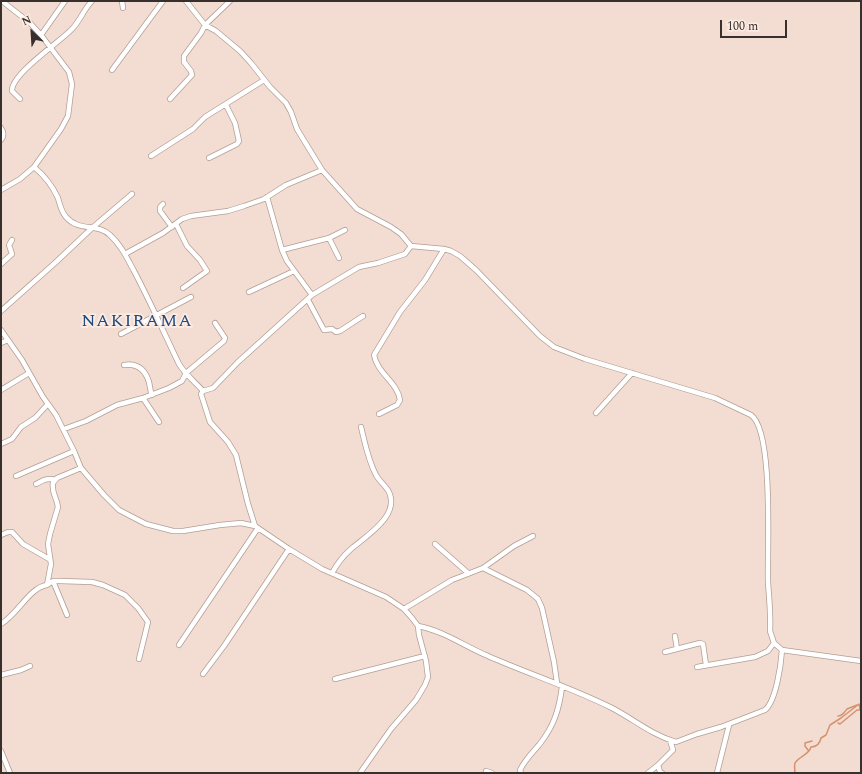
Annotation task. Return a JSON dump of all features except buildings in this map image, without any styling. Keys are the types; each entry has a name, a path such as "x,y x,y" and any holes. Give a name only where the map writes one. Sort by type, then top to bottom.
{"street":[{"path":"1,190 20,179 34,167 66,121 71,101 72,84 71,78 63,64 41,35 30,23 2,1"},
{"path":"41,35 65,1"},
{"path":"20,99 12,91 14,83 26,69 73,29 87,6 92,1"},
{"path":"122,1 123,8"},
{"path":"112,70 163,1"},
{"path":"186,1 205,25 221,35 240,51 264,80 286,103 297,129 322,170 357,209 391,227 401,234 411,246 444,249 451,251 466,261 554,347 585,359 715,398 751,415 758,421 764,445 767,472 769,544 768,582 771,606 770,631 774,643 782,650 861,661"},
{"path":"170,99 192,75 183,58 187,50 201,33 205,25 230,1"},
{"path":"151,156 193,129 206,117 264,80"},
{"path":"209,158 237,144 239,141 235,123 226,104"},
{"path":"1,128 4,134 1,140"},
{"path":"34,167 50,182 61,209 66,217 80,227 104,231 110,235 126,254 179,364 203,391"},
{"path":"126,254 182,219 191,216 228,211 267,197 286,185 322,170"},
{"path":"1,311 92,228 132,194"},
{"path":"267,197 282,250 287,261 312,296"},
{"path":"164,204 160,206 160,211 174,225 187,246 200,260 207,271 184,288"},
{"path":"282,250 329,238 345,230"},
{"path":"329,238 339,258"},
{"path":"1,264 12,254 9,245 12,240"},
{"path":"203,391 213,388 238,362 312,296 359,267 400,256 408,251 411,246"},
{"path":"379,414 397,405 400,398 378,366 374,355 400,312 425,280 444,249"},
{"path":"249,292 294,271"},
{"path":"121,334 191,297"},
{"path":"308,300 324,330 332,329 336,332 340,331 363,316"},
{"path":"64,429 86,421 117,405 152,395 182,381 186,373 224,341 225,338 215,323"},
{"path":"1,330 56,415 74,450 81,468 119,510 146,524 168,530 183,532 220,525 246,523 257,527 310,562 386,597 404,609 418,626 428,677 425,685 416,700 391,729 360,773"},
{"path":"1,343 8,340"},
{"path":"124,365 132,364 138,366 149,382 149,390 152,395"},
{"path":"1,390 29,372"},
{"path":"596,412 632,372"},
{"path":"203,391 201,394 210,422 228,442 236,455 251,515 257,527"},
{"path":"143,398 159,422"},
{"path":"1,444 12,439 21,427 40,413 48,404"},
{"path":"332,573 338,562 372,533 390,511 391,498 388,490 376,476 367,452 361,427"},
{"path":"16,476 74,450"},
{"path":"47,585 50,568 48,544 58,507 52,490 53,483 55,480 81,468"},
{"path":"36,484 46,479 51,478 55,480"},
{"path":"246,523 251,515"},
{"path":"179,645 257,527"},
{"path":"1,535 12,532 23,544 49,558"},
{"path":"404,609 438,588 468,573 483,568 514,546 533,536"},
{"path":"435,544 468,573"},
{"path":"203,674 244,618 289,549"},
{"path":"483,568 527,590 538,599 542,608 557,683"},
{"path":"53,581 67,615"},
{"path":"1,624 12,616 34,592 44,585 47,585 53,581 95,582 125,595 138,608 148,622 139,659"},
{"path":"418,626 442,633 488,657 557,683 562,687 611,708 640,726 676,742 761,713 770,705 778,679 782,650"},
{"path":"675,636 677,649"},
{"path":"665,652 700,643 703,644 706,665"},
{"path":"697,667 755,657 768,651 774,643"},
{"path":"336,679 425,656"},
{"path":"1,675 30,666"},
{"path":"520,772 527,758 539,745 553,724 559,707 562,687"},
{"path":"717,773 729,725"},
{"path":"648,773 673,750 670,740"},
{"path":"1,751 10,773"},
{"path":"658,765 660,772 662,773"},
{"path":"486,771 492,773"}],"waterway":[{"path":"795,773 795,763 808,752 811,747 820,742 821,738 826,735 830,725 859,704 860,709 861,708"},
{"path":"838,716 842,715 847,709 857,705"},
{"path":"838,723 840,724 860,709"},
{"path":"808,750 805,743 812,741"}],"district":[{"name":"NAKIRAMA","path":"137,322"}]}
